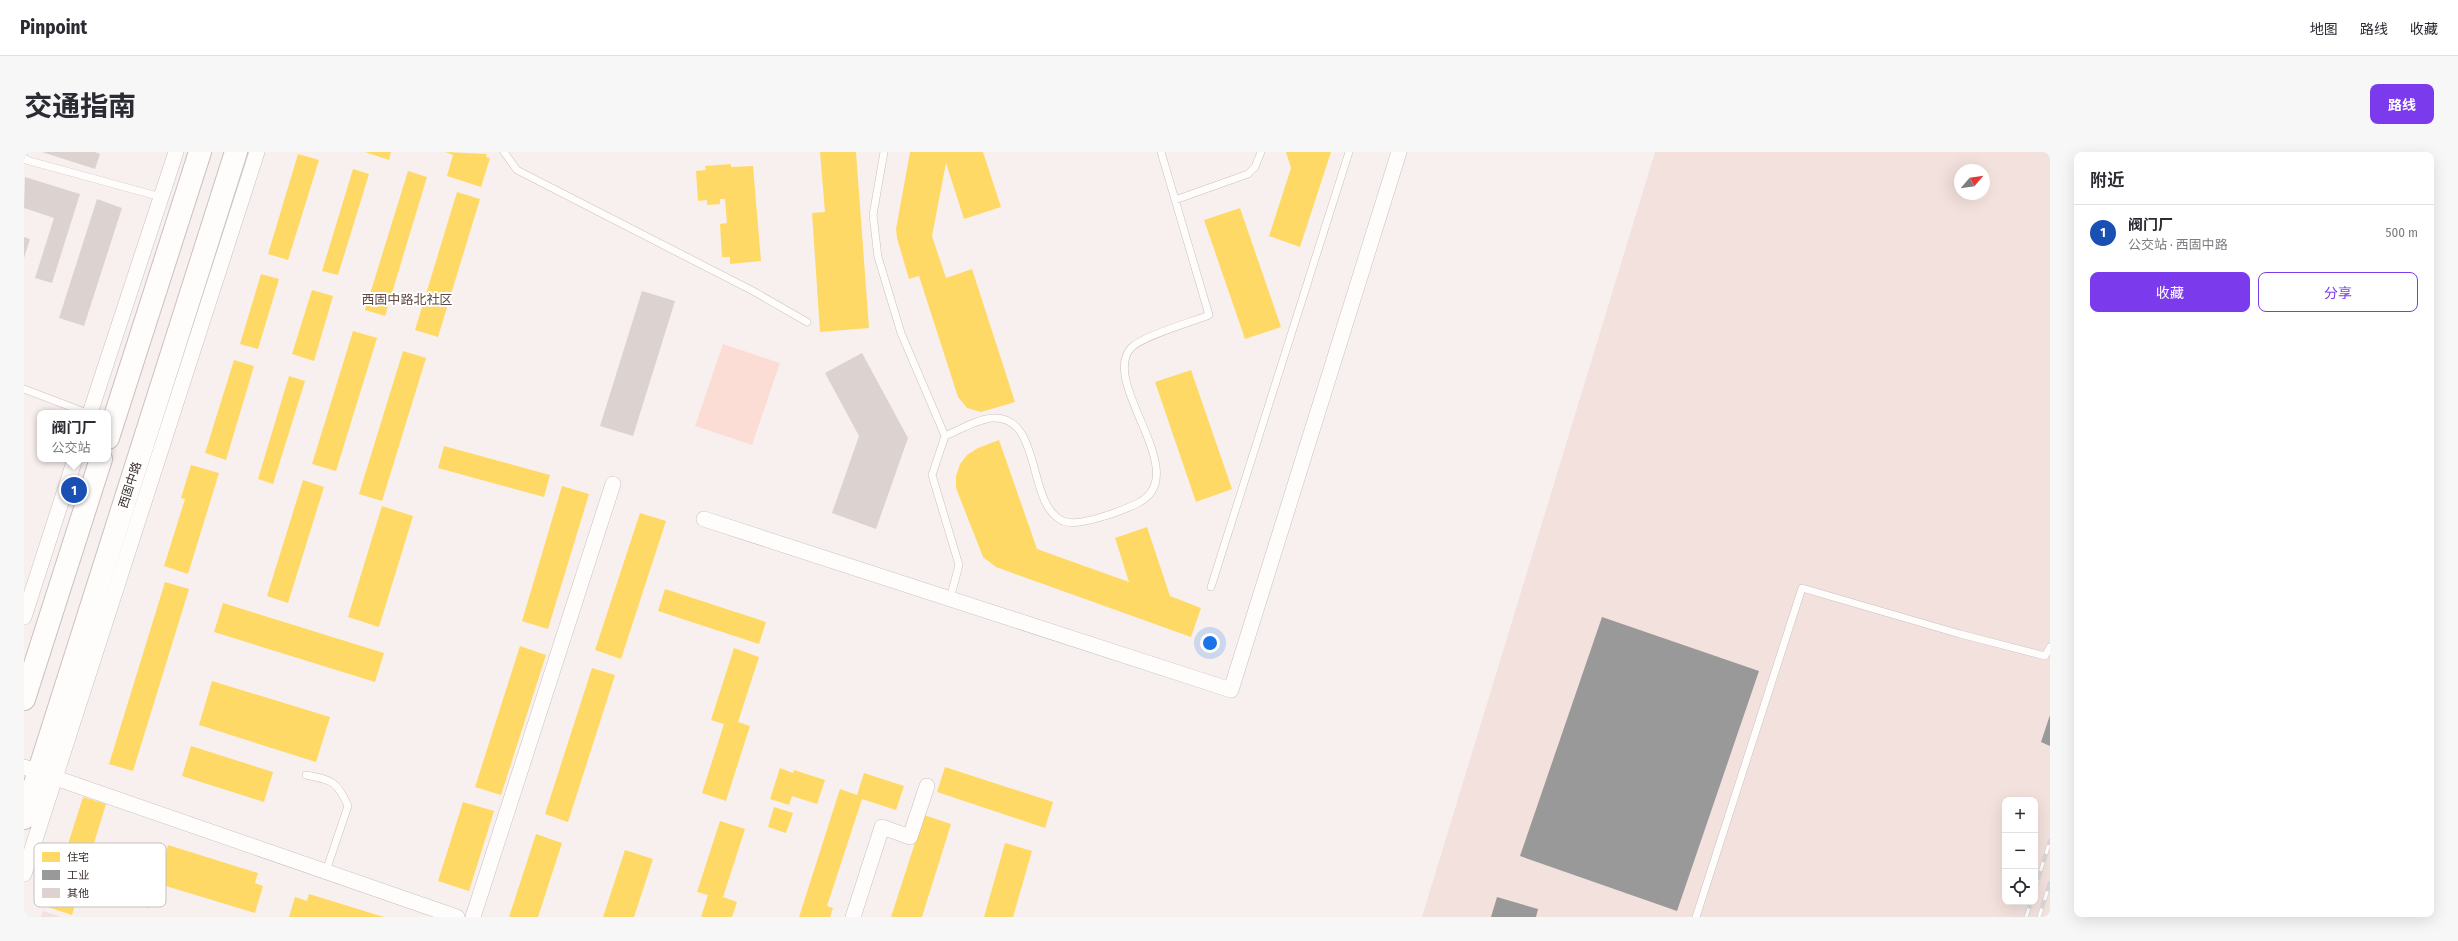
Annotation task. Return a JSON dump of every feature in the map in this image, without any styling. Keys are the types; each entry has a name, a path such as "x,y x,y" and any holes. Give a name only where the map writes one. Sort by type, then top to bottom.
{"main road":[{"path":"111,429 200,152"},
{"name":"西固中路","path":"24,818 236,152"},
{"path":"24,699 100,462"}],"street":[{"path":"91,410 176,152"},
{"path":"24,874 39,772 257,152"},
{"path":"704,519 1231,690 1399,152"},
{"path":"24,617 74,462"},
{"path":"473,917 613,484"},
{"path":"39,772 457,917"},
{"path":"853,917 882,827 910,836 927,786"}],"lane":[{"path":"504,152 517,170 753,291 807,322"},
{"path":"884,152 873,215 878,257 901,333 945,436 932,475 959,565 950,599"},
{"path":"945,436 984,420 1000,419 1014,425 1022,432 1028,452 1051,511 1064,522 1080,523 1138,503 1147,497 1157,480 1157,470 1124,372 1126,355 1138,342 1209,315 1161,152"},
{"path":"1175,200 1248,174 1255,168 1261,152"},
{"path":"1211,587 1348,152"},
{"path":"24,157 26,160 161,198"},
{"path":"24,389 79,410"},
{"path":"1696,917 1802,588 1960,634 2045,656 2050,647"},
{"path":"306,775 331,780 343,795 348,806 326,871"}],"shaded area":[{"path":"1655,152 2050,152 2050,917 1422,917"},
{"path":"723,344 780,363 752,445 695,426"},
{"path":"43,911 61,917 41,917"}],"building: 住宅":[{"path":"365,152 391,152 389,160"},
{"path":"445,152 487,154 486,157 490,158 481,187 447,176 453,155"},
{"path":"820,152 856,152 869,328 820,332 812,213 825,212"},
{"path":"910,152 983,152 1001,207 964,219 946,163 932,236 946,278 972,269 1015,402 981,412 967,408 958,397 919,276 909,279 897,238 896,229"},
{"path":"1286,152 1331,152 1300,247 1269,236 1291,168"},
{"path":"298,154 319,160 288,260 268,254"},
{"path":"731,164 731,167 753,166 761,261 730,264 730,257 722,257 720,224 727,223 725,199 720,199 720,204 707,205 707,200 698,201 696,171 706,170 705,166"},
{"path":"353,169 369,174 338,275 322,271"},
{"path":"408,171 427,177 385,316 365,310"},
{"path":"457,192 480,199 438,337 415,330"},
{"path":"1240,208 1281,327 1245,339 1204,220"},
{"path":"261,274 279,279 258,349 240,344"},
{"path":"312,290 333,296 314,361 292,354"},
{"path":"353,331 377,338 336,471 312,464"},
{"path":"403,351 426,358 382,501 359,494"},
{"path":"234,360 254,366 226,460 205,453"},
{"path":"1191,370 1232,489 1196,502 1155,382"},
{"path":"289,376 305,381 273,484 258,479"},
{"path":"999,440 1037,549 1129,582 1115,538 1147,527 1170,596 1201,608 1191,637 996,567 983,557 956,488 956,476 960,464 967,455 978,448"},
{"path":"444,446 550,475 544,497 438,468"},
{"path":"191,465 219,473 188,574 164,566 185,499 181,498"},
{"path":"303,480 324,487 288,603 267,596"},
{"path":"562,486 589,494 548,629 522,621"},
{"path":"382,506 413,516 379,627 348,617"},
{"path":"640,513 666,521 621,659 595,650"},
{"path":"165,582 189,589 133,771 109,764"},
{"path":"665,589 766,622 759,644 658,611"},
{"path":"223,603 384,653 375,682 214,632"},
{"path":"520,646 546,655 501,795 475,787"},
{"path":"734,648 759,657 738,722 750,726 726,801 702,793 724,724 711,720"},
{"path":"592,668 615,675 568,822 545,814"},
{"path":"212,681 330,717 316,762 199,725"},
{"path":"191,746 273,772 264,802 182,776"},
{"path":"945,767 1053,802 1045,828 937,792"},
{"path":"780,768 793,773 794,770 825,780 817,804 792,796 789,805 770,799"},
{"path":"864,773 904,786 896,810 862,799 827,906 833,908 830,917 799,917 840,789 857,795"},
{"path":"83,797 106,804 94,843 68,843"},
{"path":"463,802 494,811 469,891 438,881"},
{"path":"774,807 793,813 786,833 768,827"},
{"path":"924,815 951,824 922,917 891,917"},
{"path":"720,821 745,829 723,897 737,902 732,917 701,917 708,895 697,892"},
{"path":"536,834 562,843 538,917 509,917"},
{"path":"1005,843 1032,851 1013,917 984,917"},
{"path":"168,845 258,873 255,883 263,886 255,913 166,886 166,852"},
{"path":"625,850 653,859 634,917 603,917"},
{"path":"309,894 384,917 289,917 295,897 307,901"},
{"path":"48,907 74,907 72,915"}],"building: 工业":[{"path":"1602,617 1759,671 1677,911 1520,856"},
{"path":"2050,715 2050,746 2041,742"},
{"path":"1497,897 1538,909 1536,917 1491,917"}],"building: 其他":[{"path":"42,152 95,152 100,154 95,169"},
{"path":"25,177 80,194 52,283 35,278 54,218 24,208"},
{"path":"97,199 122,208 84,326 59,318"},
{"path":"24,237 30,239 24,258"},
{"path":"642,291 675,301 633,436 600,426"},
{"path":"862,353 908,438 876,529 832,513 859,436 825,373"}],"railway":[{"path":"2038,879 2050,841"},
{"path":"2039,917 2050,883"},
{"path":"2026,917 2030,905"}],"place":[{"name":"阀门厂","path":"74,490"}],"district":[{"name":"西固中路北社区","path":"407,299"}]}
